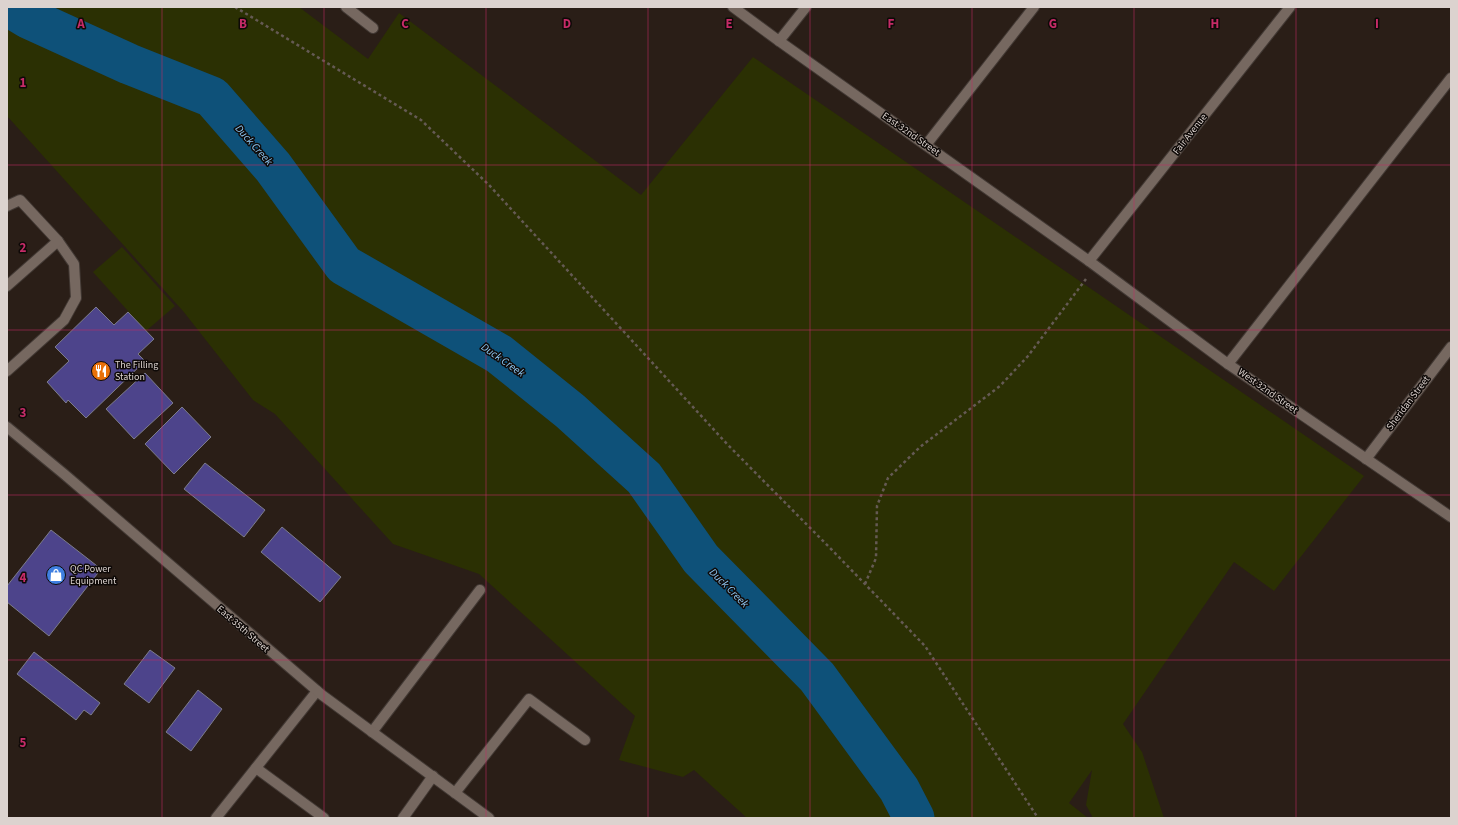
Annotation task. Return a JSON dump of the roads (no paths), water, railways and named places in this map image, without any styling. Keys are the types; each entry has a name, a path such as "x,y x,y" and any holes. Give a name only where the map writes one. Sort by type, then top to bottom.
{"street":[{"path":"346,7 373,28"},
{"name":"East 32nd Street","path":"733,7 1092,264"},
{"path":"779,41 806,7"},
{"path":"926,145 1034,7"},
{"name":"Fair Avenue","path":"1092,264 1290,7"},
{"path":"1228,364 1451,78"},
{"path":"7,206 20,200 58,241 74,264 76,298 64,320 7,371"},
{"path":"7,286 58,241"},
{"name":"West 32nd Street","path":"1092,264 1228,364 1451,517"},
{"name":"Sheridan Street","path":"1366,459 1451,347"},
{"name":"East 35th Street","path":"7,427 317,691 490,818"},
{"path":"372,732 480,590"},
{"path":"216,818 317,691"},
{"path":"455,793 529,699 586,740"},
{"path":"256,768 324,818"},
{"path":"403,818 433,776"}],"waterway":[{"name":"Duck Creek","path":"10,7 28,18 129,64 212,97 273,167 344,265 499,354 570,411 644,478 701,559 817,677 899,789 914,818"}],"place":[{"name":"The Filling Station","path":"101,371"},
{"name":"QC Power Equipment","path":"56,575"}]}
